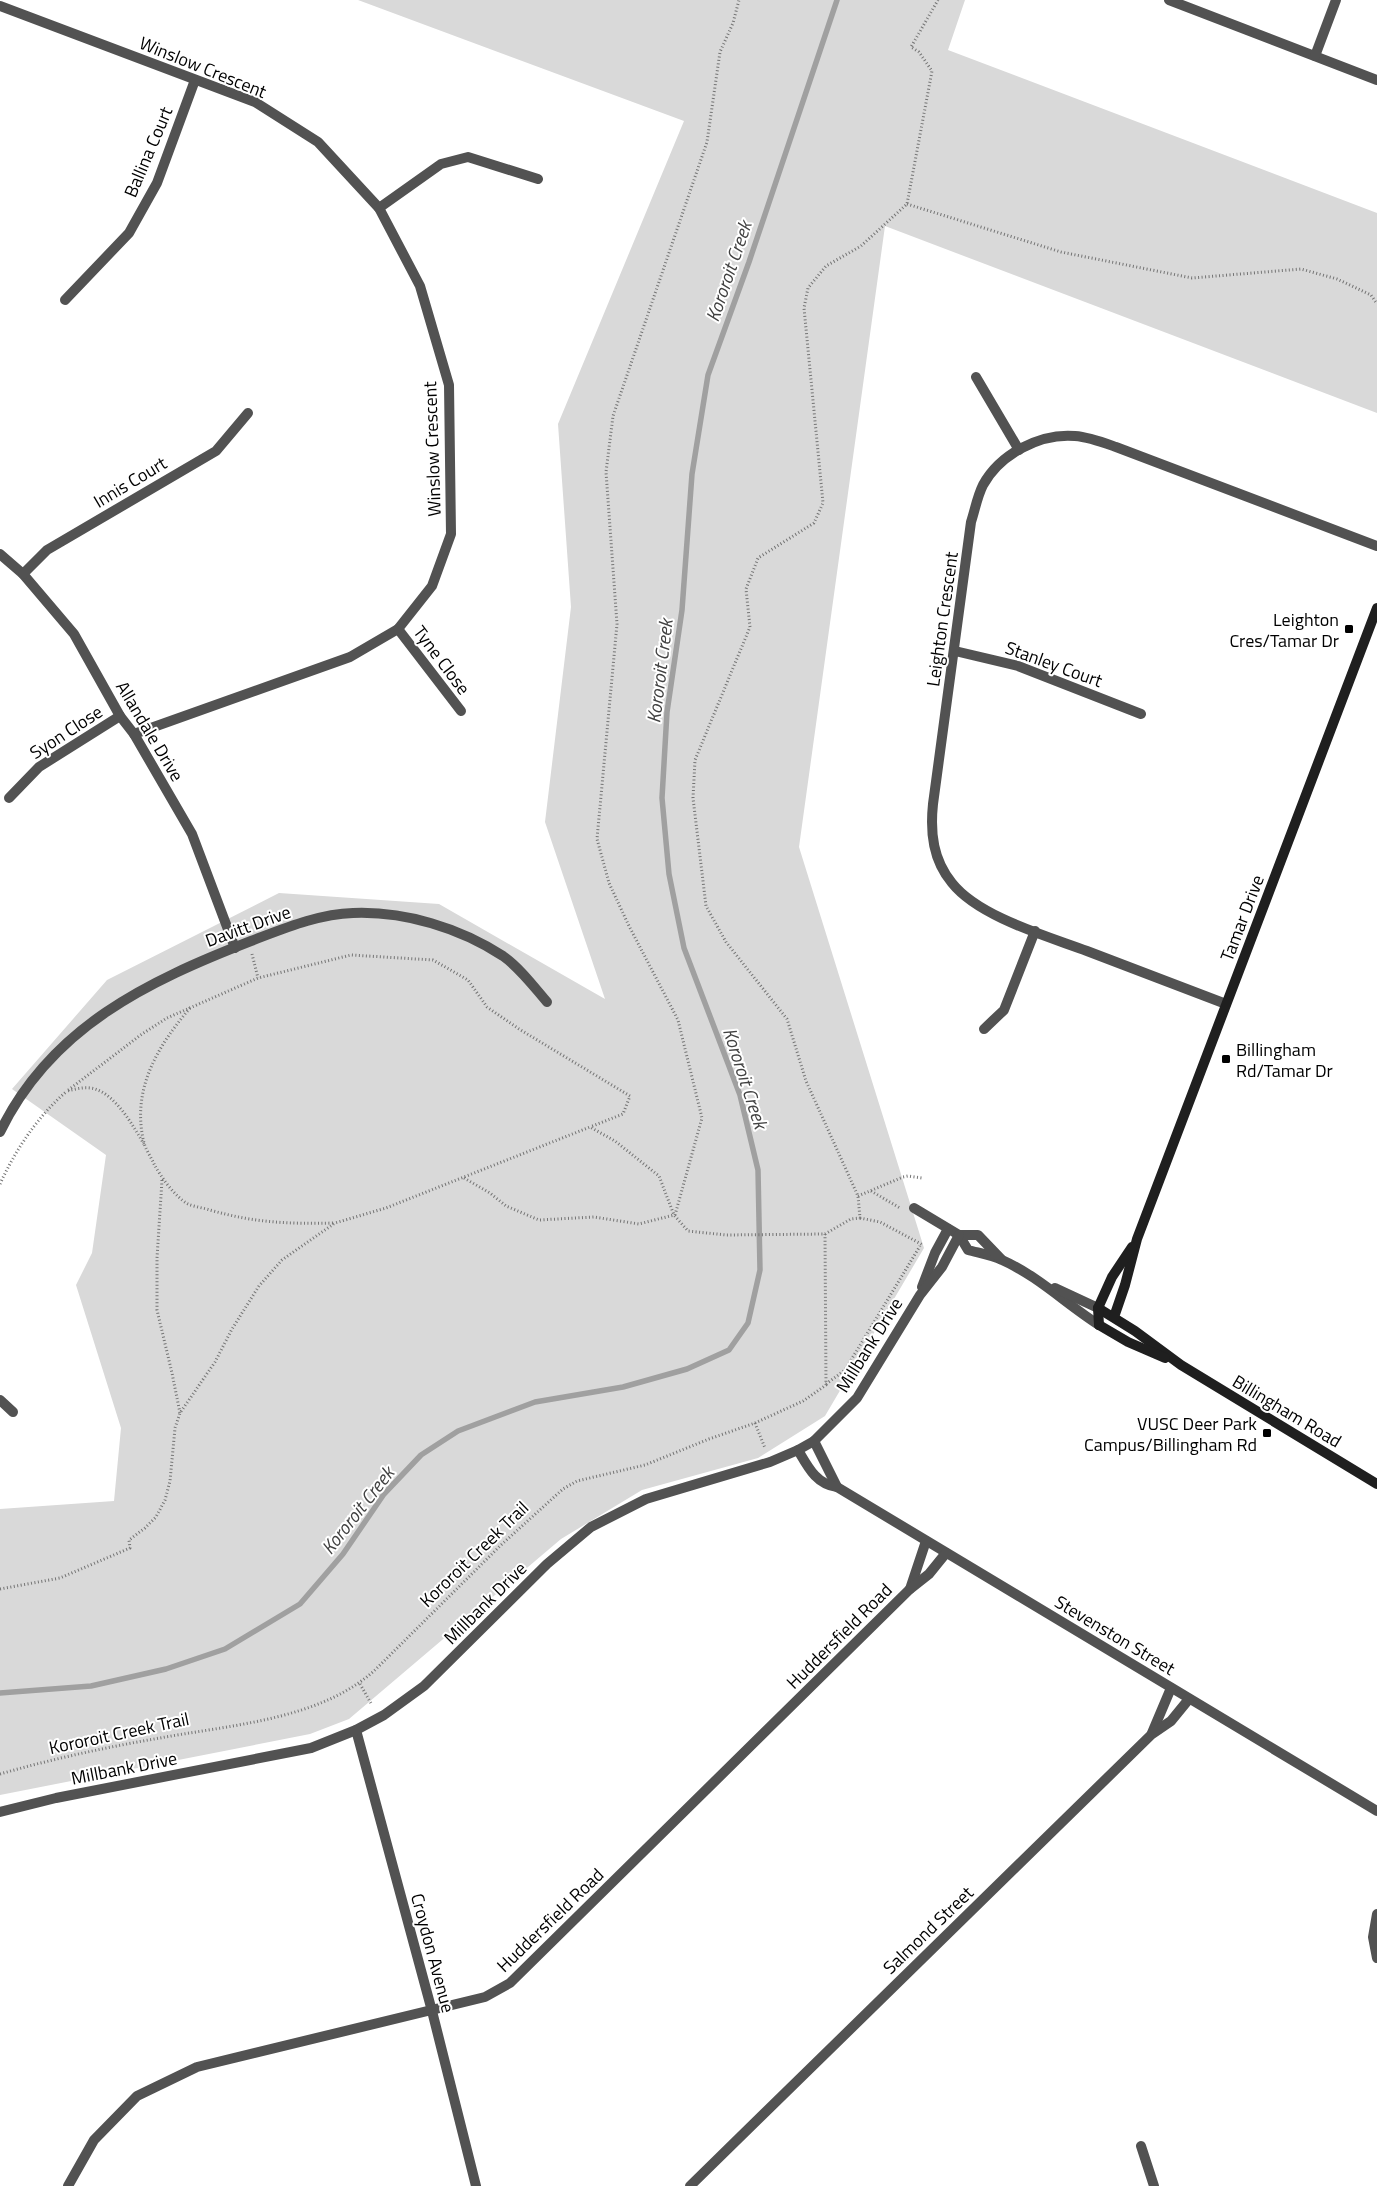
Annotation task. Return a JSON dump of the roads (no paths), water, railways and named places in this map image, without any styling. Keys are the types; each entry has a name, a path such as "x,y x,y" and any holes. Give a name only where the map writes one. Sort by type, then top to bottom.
{"street":[{"path":"1169,0 1377,80"},
{"path":"1315,56 1336,0"},
{"name":"Winslow Crescent","path":"0,6 255,102 318,142 379,208 420,286 449,385 451,534 432,586 398,629 350,657 134,734"},
{"name":"Ballina Court","path":"65,300 129,233 156,183 195,80"},
{"path":"379,208 441,164 468,157 538,179"},
{"path":"976,377 1019,450"},
{"name":"Innis Court","path":"24,574 47,550 216,451 248,413"},
{"name":"Leighton Crescent","path":"1226,1004 1035,931 981,908 964,896 952,883 935,852 932,836 932,812 971,522 977,502 984,485 994,470 1019,450 1037,442 1073,436 1093,439 1377,546"},
{"name":"Allandale Drive","path":"0,554 24,574 74,634 120,716 134,734 192,834 235,948"},
{"name":"Tamar Drive","path":"1114,1316 1125,1285 1137,1239 1377,608"},
{"name":"Tyne Close","path":"398,629 461,711"},
{"name":"Stanley Court","path":"955,651 1018,666 1141,714"},
{"name":"Syon Close","path":"9,798 39,767 120,716"},
{"name":"Davitt Drive","path":"0,1132 10,1111 53,1056 92,1022 139,990 176,971 249,942 317,920 351,913 378,914 440,925 474,940 504,957 529,980 547,1002"},
{"path":"984,1029 1004,1010 1035,931"},
{"name":"Billingham Road","path":"914,1208 959,1235 968,1250 1001,1259 1044,1284 1086,1301 1114,1316 1180,1365 1377,1484"},
{"name":"Millbank Drive","path":"920,1295 935,1252 948,1228"},
{"name":"Billingham Road","path":"959,1235 978,1235 1001,1259"},
{"name":"Millbank Drive","path":"0,1812 56,1798 311,1748 356,1730 390,1711 424,1686 547,1564 591,1527 646,1499 770,1462 814,1441 857,1398 920,1295 942,1267 959,1235"},
{"name":"Tamar Drive","path":"1098,1308 1112,1277 1137,1239"},
{"name":"Billingham Road","path":"1044,1284 1079,1312 1099,1325 1128,1342 1180,1365"},
{"path":"1098,1308 1099,1325 1114,1316"},
{"path":"0,1400 14,1412"},
{"path":"814,1441 837,1487"},
{"name":"Stevenston Street","path":"798,1450 817,1479 823,1483 837,1487 1377,1811"},
{"name":"Huddersfield Road","path":"910,1589 926,1541"},
{"name":"Huddersfield Road","path":"68,2186 94,2140 137,2096 197,2067 485,1997 510,1983 910,1589 929,1574 946,1553"},
{"path":"1152,1734 1171,1688"},
{"name":"Salmond Street","path":"690,2186 1152,1734 1171,1721 1190,1699"},
{"name":"Croydon Avenue","path":"356,1730 432,2010 476,2186"},
{"path":"1377,1914 1373,1937 1377,1958"},
{"path":"1141,2146 1154,2186"}],"waterway":[{"name":"Kororoit Creek","path":"0,1693 91,1686 166,1669 225,1649 300,1604 343,1554 384,1494 421,1455 458,1431 535,1402 623,1387 687,1369 729,1350 748,1323 760,1270 758,1170 740,1095 684,948 669,874 662,798 667,712 682,610 692,474 708,375 749,262 837,0"}],"place":[{"name":"Leighton Cres/Tamar Dr","path":"1349,629"},
{"name":"Billingham Rd/Tamar Dr","path":"1226,1059"},
{"name":"VUSC Deer Park Campus/Billingham Rd","path":"1267,1433"}]}
